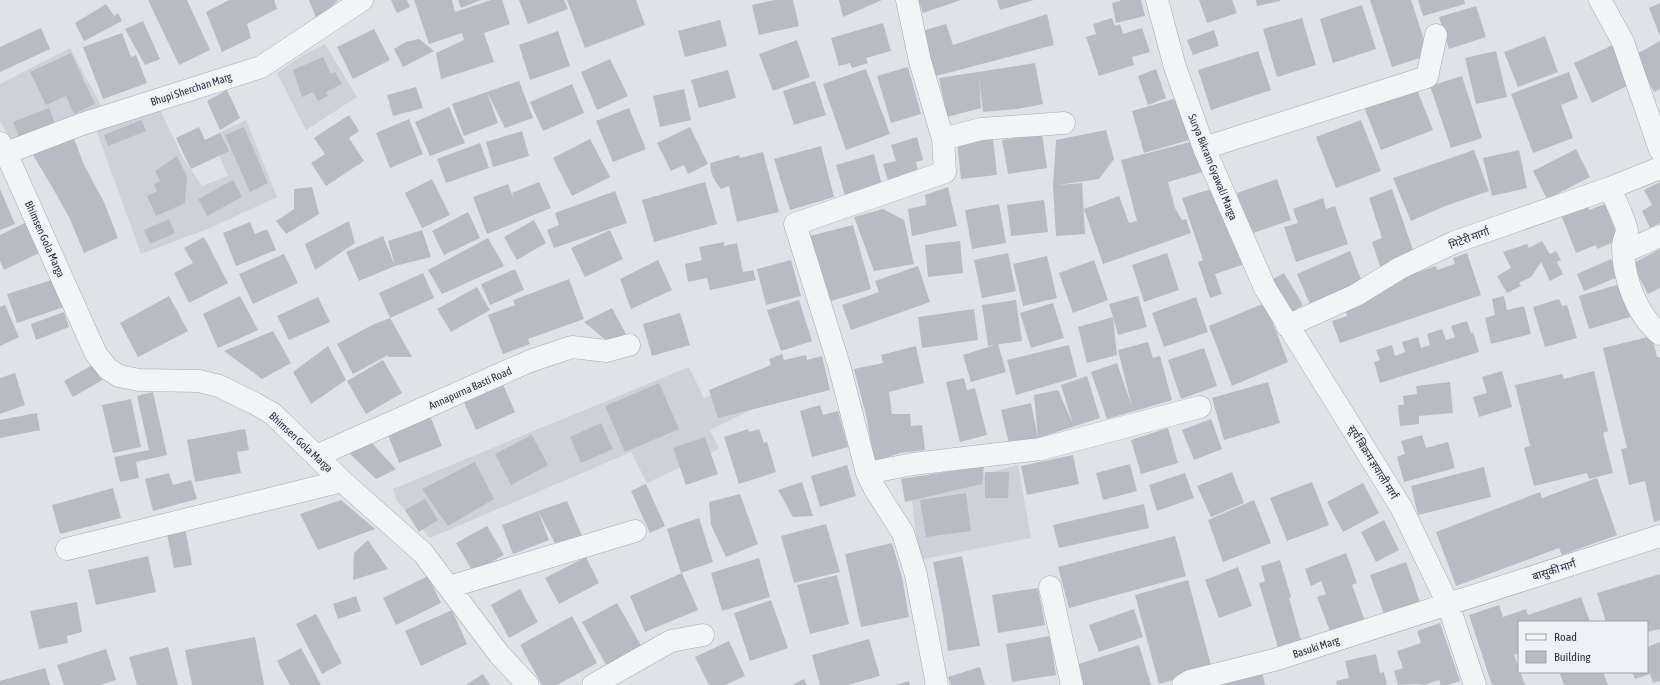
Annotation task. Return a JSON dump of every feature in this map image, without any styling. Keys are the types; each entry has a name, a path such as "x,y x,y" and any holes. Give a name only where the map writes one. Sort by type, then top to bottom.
{"street":[{"name":"Bhupi Sherchan Marg","path":"3,148 261,67 362,0"},
{"path":"907,0 920,61 943,139 945,172 796,224 839,365 867,473 875,489 904,533 916,574 937,685"},
{"name":"Surya Bikram Gyawali Marga","path":"1157,0 1175,67 1204,148 1264,288 1287,326"},
{"path":"1600,0 1623,42 1660,150"},
{"path":"1204,148 1427,77 1436,35"},
{"path":"943,139 981,129 1064,123"},
{"name":"Bhimsen Gola Marga","path":"3,148 96,354 108,369 119,376 139,380 199,380 219,386 273,414 342,481 423,553 499,654 528,685"},
{"name":"मिटेरी मार्गा","path":"1287,326 1356,295 1400,268 1455,242 1610,188 1660,168"},
{"path":"1610,188 1627,230 1623,244 1625,270 1638,307 1651,327 1660,334"},
{"path":"1624,252 1660,236"},
{"name":"सूर्य बिक्रम ज्ञवाली मार्ग","path":"1287,326 1401,507 1448,604 1475,685"},
{"name":"Annapurna Basti Road","path":"316,456 530,361 572,347 607,351 629,345"},
{"path":"867,473 913,464 1041,449 1200,407"},
{"path":"67,549 342,481"},
{"path":"449,587 635,531"},
{"name":"बासुकी मार्ग","path":"1448,604 1660,536"},
{"path":"1050,587 1072,685"},
{"name":"Basuki Marg","path":"1183,685 1190,681 1274,660 1448,604"},
{"path":"594,685 671,641 703,635"}],"shaded area":[{"path":"325,44 357,97 306,130 277,73 303,55"},
{"path":"70,48 104,111 13,144 0,121 0,84"},
{"path":"156,101 183,158 202,186 228,176 211,137 246,120 277,197 210,228 141,254 94,124"},
{"path":"689,367 704,398 767,374 778,397 710,430 719,449 647,483 631,452 430,538 397,501 393,489"},
{"path":"1018,465 1031,538 919,560 911,494"}],"building":[{"path":"148,0 187,0 210,50 179,65"},
{"path":"229,0 274,0 277,9 247,24 251,38 222,52 206,12"},
{"path":"309,0 338,0 317,20"},
{"path":"391,0 407,0 410,7 397,13"},
{"path":"414,0 452,0 455,12 491,0 502,0 510,24 484,33 494,62 441,79 436,53 464,40 462,33 429,44"},
{"path":"458,0 481,0 461,8"},
{"path":"519,0 564,0 568,9 528,24"},
{"path":"567,0 636,0 645,25 585,48"},
{"path":"774,0 793,0 799,26 759,35 752,5"},
{"path":"839,0 882,0 843,17"},
{"path":"918,0 961,0 923,13"},
{"path":"997,0 1034,0 1000,10"},
{"path":"1120,0 1141,0 1145,16 1116,23 1112,3"},
{"path":"1199,0 1232,0 1237,13 1207,23"},
{"path":"1256,0 1280,0 1280,1 1257,6"},
{"path":"1370,0 1411,0 1429,55 1392,67"},
{"path":"1418,0 1464,0 1465,4 1423,16"},
{"path":"1660,3 1660,36 1649,8"},
{"path":"106,4 114,16 118,13 122,21 84,41 75,23"},
{"path":"1362,5 1376,49 1333,63 1320,19"},
{"path":"1476,6 1486,37 1449,49 1439,17"},
{"path":"1047,14 1054,45 936,76 922,31 946,24 953,45"},
{"path":"1112,18 1115,26 1120,24 1123,34 1142,28 1150,52 1132,57 1134,65 1099,76 1086,37 1096,34 1093,24"},
{"path":"1302,18 1316,65 1277,77 1263,29"},
{"path":"720,20 727,46 685,57 678,31"},
{"path":"143,21 160,59 145,65 125,29"},
{"path":"883,23 891,51 866,58 868,63 852,68 850,63 839,66 831,38"},
{"path":"41,28 50,49 0,72 0,47"},
{"path":"374,29 390,60 353,79 337,47"},
{"path":"1214,30 1219,46 1193,55 1187,40"},
{"path":"558,31 570,66 530,80 519,45"},
{"path":"122,33 131,57 136,55 147,83 103,99 83,47"},
{"path":"1545,36 1558,72 1518,87 1504,52"},
{"path":"419,39 434,51 403,67 394,49 406,42"},
{"path":"797,40 810,77 773,91 759,54"},
{"path":"1660,41 1660,89 1654,92 1635,55"},
{"path":"1617,43 1635,82 1592,103 1574,63"},
{"path":"1258,51 1271,90 1211,110 1198,70"},
{"path":"1496,51 1507,97 1476,104 1465,58"},
{"path":"71,53 95,104 74,114 66,96 46,105 30,72"},
{"path":"323,57 331,74 335,72 342,84 326,92 328,96 318,101 313,92 302,97 293,70"},
{"path":"610,59 628,96 597,110 581,72"},
{"path":"1035,63 1043,104 1017,109 983,112 979,79 981,108 947,117 939,78"},
{"path":"908,67 921,114 891,123 877,76"},
{"path":"866,69 890,134 846,150 823,84"},
{"path":"1156,69 1166,98 1148,105 1138,76"},
{"path":"728,70 736,98 699,108 691,80"},
{"path":"1569,72 1578,98 1561,105 1573,138 1533,153 1511,94"},
{"path":"1462,76 1482,138 1451,148 1430,86"},
{"path":"519,81 533,118 505,128 487,92"},
{"path":"815,81 826,115 794,125 783,91"},
{"path":"572,84 584,113 543,131 530,102"},
{"path":"416,87 423,108 393,116 387,95"},
{"path":"1416,87 1433,130 1381,150 1364,107"},
{"path":"684,89 691,120 660,127 653,96"},
{"path":"227,90 240,118 220,130 207,101"},
{"path":"487,92 498,123 464,136 452,104"},
{"path":"1177,98 1189,140 1144,153 1132,111"},
{"path":"449,107 465,143 430,156 415,122"},
{"path":"49,108 55,123 19,137 13,122"},
{"path":"629,108 646,149 613,162 596,121"},
{"path":"349,115 359,131 349,138 364,161 326,186 311,163 325,154 314,138"},
{"path":"409,119 423,154 390,168 376,133"},
{"path":"141,120 146,131 108,146 104,135"},
{"path":"1361,120 1381,171 1336,188 1316,137"},
{"path":"199,127 205,140 220,133 229,151 191,169 176,138"},
{"path":"244,127 268,183 250,192 225,135"},
{"path":"690,127 708,164 688,174 684,165 671,171 657,143"},
{"path":"71,130 84,165 104,202 118,238 84,253 70,219 28,147"},
{"path":"1106,130 1114,159 1099,179 1058,185 1082,183 1085,234 1056,236 1053,185 1056,140"},
{"path":"522,131 529,156 493,167 486,142"},
{"path":"1042,134 1047,168 1008,174 1002,140"},
{"path":"917,137 923,160 916,162 919,175 889,184 883,164 896,161 891,145"},
{"path":"590,139 610,177 572,196 553,158"},
{"path":"993,139 997,175 961,179 957,143"},
{"path":"1198,140 1206,171 1168,182 1175,208 1182,220 1186,219 1191,233 1103,264 1084,209 1119,196 1129,223 1137,221 1121,160"},
{"path":"480,143 489,168 446,183 437,159"},
{"path":"821,146 834,197 790,210 774,159"},
{"path":"1576,149 1590,177 1547,199 1533,171"},
{"path":"1474,150 1489,191 1445,206 1411,221 1393,178"},
{"path":"1519,150 1527,188 1492,196 1483,158"},
{"path":"763,152 779,212 737,222 729,186 721,189 711,172 710,163 739,155 740,158"},
{"path":"874,154 882,185 845,196 836,165"},
{"path":"177,156 187,177 185,203 156,216 147,196 157,191 154,184 160,181 155,171"},
{"path":"432,179 450,215 422,228 405,193"},
{"path":"1277,179 1291,220 1250,234 1237,193"},
{"path":"233,180 242,197 207,216 198,199"},
{"path":"539,182 551,208 487,234 473,197 508,184 516,205 512,193"},
{"path":"705,182 717,224 654,242 642,200"},
{"path":"1660,182 1660,223 1650,228 1642,211 1652,205 1644,190"},
{"path":"312,187 319,214 286,234 276,221 294,209 294,189"},
{"path":"948,187 957,226 912,236 908,209 926,205 925,195"},
{"path":"1218,187 1248,263 1215,274 1222,294 1210,298 1198,262 1203,260 1182,198"},
{"path":"0,189 15,224 0,230"},
{"path":"1392,189 1415,256 1381,269 1372,242 1382,238 1369,198"},
{"path":"615,191 627,223 554,248 547,230 559,225 555,213"},
{"path":"1323,198 1326,209 1335,206 1348,244 1296,262 1284,227 1298,223 1293,209"},
{"path":"1044,200 1048,232 1011,236 1007,205"},
{"path":"1586,201 1589,210 1605,204 1619,240 1597,249 1596,245 1576,253 1560,212"},
{"path":"999,204 1006,243 972,249 965,210"},
{"path":"883,209 904,220 914,264 874,271 854,217"},
{"path":"468,212 480,238 444,255 432,231"},
{"path":"169,219 175,233 150,244 144,230"},
{"path":"31,220 45,250 4,270 0,261 0,235"},
{"path":"534,220 546,243 517,260 504,237"},
{"path":"349,221 355,243 315,270 305,244"},
{"path":"250,222 255,234 267,229 276,250 236,266 223,233"},
{"path":"853,225 871,289 828,302 810,236"},
{"path":"422,230 431,257 395,266 388,241"},
{"path":"610,230 623,259 585,277 571,248"},
{"path":"383,236 395,266 359,281 346,252"},
{"path":"204,237 228,283 189,303 174,273 193,263 184,248"},
{"path":"488,238 504,266 442,294 428,270"},
{"path":"960,241 963,273 928,277 925,245"},
{"path":"1542,241 1550,254 1556,251 1561,260 1557,262 1563,274 1550,281 1541,262 1531,277 1519,283 1521,286 1507,293 1497,276 1511,268 1503,252 1527,244 1529,248"},
{"path":"724,242 724,246 737,243 743,272 753,270 756,280 710,290 707,278 688,282 685,264 702,260 699,247"},
{"path":"1660,249 1660,288 1648,294 1632,264"},
{"path":"1350,251 1364,287 1312,309 1297,274"},
{"path":"1008,253 1016,291 982,298 974,260"},
{"path":"1167,253 1179,290 1144,302 1132,265"},
{"path":"1467,253 1481,295 1340,343 1332,321 1347,316 1344,306 1382,293 1380,288 1398,279 1436,266 1437,270 1455,264 1453,258"},
{"path":"284,254 298,283 253,304 239,274"},
{"path":"1047,256 1057,298 1023,306 1013,264"},
{"path":"1611,259 1618,277 1584,291 1577,274"},
{"path":"658,260 672,290 631,309 620,279"},
{"path":"791,260 801,296 766,305 757,269"},
{"path":"1094,260 1108,300 1073,313 1059,273"},
{"path":"918,266 930,302 851,330 842,305 879,292 875,281"},
{"path":"515,269 524,290 490,305 481,284"},
{"path":"423,273 434,298 390,318 379,293"},
{"path":"1284,273 1303,305 1290,313 1271,280"},
{"path":"55,279 64,307 17,323 7,294"},
{"path":"569,279 584,319 528,339 530,344 503,354 488,315 515,305 513,300"},
{"path":"1620,284 1630,317 1589,329 1579,296"},
{"path":"477,287 490,310 451,332 437,309"},
{"path":"169,296 188,331 138,357 120,323"},
{"path":"240,296 258,330 218,348 203,314"},
{"path":"1138,296 1147,327 1118,335 1109,304"},
{"path":"1504,296 1507,310 1524,306 1531,334 1491,344 1485,318 1495,315 1492,299"},
{"path":"318,297 330,322 289,340 277,316"},
{"path":"1196,297 1208,332 1164,347 1152,313"},
{"path":"1559,299 1562,306 1567,305 1577,338 1545,347 1533,307"},
{"path":"799,300 812,341 781,351 767,310"},
{"path":"1016,300 1022,341 988,346 982,305"},
{"path":"1053,303 1064,338 1031,348 1020,313"},
{"path":"1265,303 1288,362 1232,386 1209,326"},
{"path":"5,305 19,337 0,346 0,307"},
{"path":"612,308 627,336 612,345 584,322"},
{"path":"974,309 978,340 922,348 918,317"},
{"path":"64,312 69,327 36,340 31,324"},
{"path":"680,313 690,345 652,356 643,324"},
{"path":"1113,317 1117,355 1087,363 1078,327"},
{"path":"390,318 412,357 388,357 388,355 353,374 337,344 372,325"},
{"path":"1467,321 1471,333 1473,332 1479,352 1380,383 1374,362 1380,360 1376,350 1392,345 1395,356 1405,352 1402,342 1418,337 1421,348 1430,345 1427,334 1442,329 1446,340 1450,339 1455,337 1451,326"},
{"path":"273,331 291,363 262,379 224,351"},
{"path":"1652,336 1657,357 1660,357 1660,520 1654,522 1645,481 1629,485 1621,449 1627,448 1603,348"},
{"path":"1148,342 1153,358 1160,356 1172,400 1107,419 1091,372 1117,363 1132,407 1118,350"},
{"path":"998,344 1006,372 971,382 963,355"},
{"path":"1069,345 1077,377 1016,395 1007,360"},
{"path":"328,346 346,380 311,404 293,372"},
{"path":"916,346 924,383 889,392 892,414 910,414 911,426 922,425 925,450 900,453 874,462 867,419 854,369 883,363 881,355"},
{"path":"1204,348 1217,386 1181,399 1168,360"},
{"path":"782,354 784,360 806,355 807,360 822,356 830,390 718,418 709,390 771,365 769,359"},
{"path":"383,360 402,393 366,414 347,381"},
{"path":"96,363 104,379 73,397 64,381"},
{"path":"1502,371 1512,407 1479,417 1473,397 1487,393 1482,377"},
{"path":"1594,371 1608,431 1603,433 1613,473 1589,479 1587,473 1534,486 1524,448 1530,446 1515,385 1562,374 1564,379"},
{"path":"15,373 25,405 0,414 0,378"},
{"path":"1087,376 1100,418 1038,438 1034,395 1058,390 1073,424 1061,385"},
{"path":"964,378 967,390 975,388 987,435 960,442 946,382"},
{"path":"502,382 515,412 476,430 463,400"},
{"path":"1268,382 1280,423 1224,440 1212,398"},
{"path":"1450,382 1453,413 1419,416 1419,424 1400,426 1398,405 1404,405 1403,396 1417,394 1416,386"},
{"path":"659,383 679,429 625,452 605,406"},
{"path":"153,392 167,455 136,462 139,478 120,482 114,457 149,450 137,396"},
{"path":"131,399 141,447 113,453 102,405"},
{"path":"1031,403 1038,438 1009,444 1001,410"},
{"path":"820,405 823,415 838,411 848,447 812,457 800,411"},
{"path":"37,413 40,430 0,438 0,420"},
{"path":"429,413 442,446 399,463 386,430"},
{"path":"1211,419 1222,449 1194,460 1182,430"},
{"path":"601,423 613,449 581,463 570,437"},
{"path":"1168,428 1178,463 1141,474 1131,440"},
{"path":"245,429 249,450 237,452 241,473 195,482 187,440"},
{"path":"748,429 749,432 759,429 764,443 767,442 776,472 739,484 724,437"},
{"path":"532,435 548,465 511,485 495,454"},
{"path":"1422,435 1426,448 1448,442 1455,468 1404,482 1397,457 1405,454 1401,441"},
{"path":"705,437 718,474 686,485 673,448"},
{"path":"367,438 396,469 376,479 350,454"},
{"path":"1073,455 1079,484 1027,495 1021,466"},
{"path":"475,462 494,499 448,526 422,489"},
{"path":"1130,464 1137,491 1103,500 1096,473"},
{"path":"847,465 856,496 820,507 811,476"},
{"path":"984,466 982,484 905,502 901,479"},
{"path":"1484,467 1491,497 1418,515 1411,486"},
{"path":"985,472 1009,472 1008,498 985,498"},
{"path":"1232,472 1244,503 1211,517 1197,486"},
{"path":"169,473 173,485 191,480 197,499 153,511 145,479"},
{"path":"1185,473 1194,498 1157,511 1149,485"},
{"path":"1597,478 1617,535 1562,555 1559,548 1456,586 1436,532 1540,492 1542,498"},
{"path":"802,482 813,516 793,517 778,490"},
{"path":"1312,482 1329,525 1287,541 1270,498"},
{"path":"1363,483 1379,513 1343,532 1327,502"},
{"path":"646,484 665,526 650,533 631,491"},
{"path":"113,488 121,518 60,534 52,505"},
{"path":"966,493 971,531 926,537 920,500"},
{"path":"740,494 758,544 726,557 711,525 709,502"},
{"path":"425,499 438,520 419,532 405,510"},
{"path":"341,500 375,529 318,550 300,514"},
{"path":"1254,500 1271,543 1223,562 1208,520"},
{"path":"567,501 583,538 558,549 538,511"},
{"path":"1144,504 1149,528 1059,548 1053,525"},
{"path":"538,511 549,540 513,554 502,525"},
{"path":"699,518 713,562 681,573 667,529"},
{"path":"1384,520 1399,550 1376,562 1361,532"},
{"path":"826,524 840,572 794,583 781,536"},
{"path":"487,526 504,555 473,572 456,543"},
{"path":"185,527 192,565 174,568 166,530"},
{"path":"1175,536 1186,576 1069,608 1058,567"},
{"path":"368,540 388,569 353,580 354,553"},
{"path":"892,543 902,577 909,617 861,627 845,554"},
{"path":"1346,553 1357,583 1352,585 1365,621 1331,634 1317,597 1326,594 1321,581 1311,586 1305,569"},
{"path":"148,556 156,592 96,605 88,570"},
{"path":"962,556 980,646 948,651 943,614 933,562"},
{"path":"586,557 599,583 559,604 545,578"},
{"path":"759,558 770,597 722,611 711,573"},
{"path":"1280,560 1291,597 1289,598 1302,644 1279,651 1259,583 1265,581 1261,566"},
{"path":"1406,562 1420,602 1384,614 1370,575"},
{"path":"1238,567 1252,606 1219,618 1205,580"},
{"path":"682,573 698,610 645,632 630,596"},
{"path":"1660,574 1660,629 1648,632 1648,621 1606,621 1597,593"},
{"path":"837,575 849,624 810,634 797,585"},
{"path":"428,576 441,603 396,625 383,598"},
{"path":"1188,580 1212,669 1159,684 1135,595"},
{"path":"1038,588 1045,625 998,633 992,595"},
{"path":"520,589 538,622 509,638 491,605"},
{"path":"356,596 361,611 338,619 333,604"},
{"path":"1581,597 1590,621 1518,621 1518,653 1514,655 1518,666 1518,673 1521,673 1525,685 1492,685 1469,615 1499,605 1503,617 1526,609 1528,615"},
{"path":"771,600 788,648 750,661 734,613"},
{"path":"77,602 82,632 67,636 68,643 39,649 30,611"},
{"path":"617,603 643,649 608,668 582,622"},
{"path":"1134,609 1143,637 1099,652 1089,625"},
{"path":"452,610 467,644 421,666 405,631"},
{"path":"316,614 342,663 322,674 296,624"},
{"path":"572,616 597,663 557,685 542,685 520,645"},
{"path":"1440,623 1460,681 1447,685 1441,685 1439,680 1425,685 1398,685 1394,671 1403,668 1397,651 1421,643 1417,631"},
{"path":"1050,636 1056,675 1012,682 1006,644"},
{"path":"255,637 264,685 192,685 185,650"},
{"path":"869,639 880,676 848,685 820,685 812,655"},
{"path":"729,641 745,676 725,685 709,685 695,657"},
{"path":"1660,642 1660,681 1653,683 1650,674 1635,679 1632,673 1648,673 1648,647"},
{"path":"1139,645 1151,685 1078,685 1072,666"},
{"path":"168,647 178,685 137,685 129,657"},
{"path":"301,648 321,685 290,685 277,661"},
{"path":"106,649 116,680 100,685 64,685 57,665"},
{"path":"1376,654 1380,673 1384,672 1387,685 1337,685 1336,681 1349,678 1345,661"},
{"path":"980,667 985,685 951,685 948,677"},
{"path":"45,668 50,685 0,685 0,681"},
{"path":"1262,672 1265,685 1215,685"},
{"path":"1603,673 1608,685 1564,685 1560,674"},
{"path":"483,674 490,685 466,685"},
{"path":"804,679 807,685 792,685"},
{"path":"909,681 910,685 896,685"}]}
